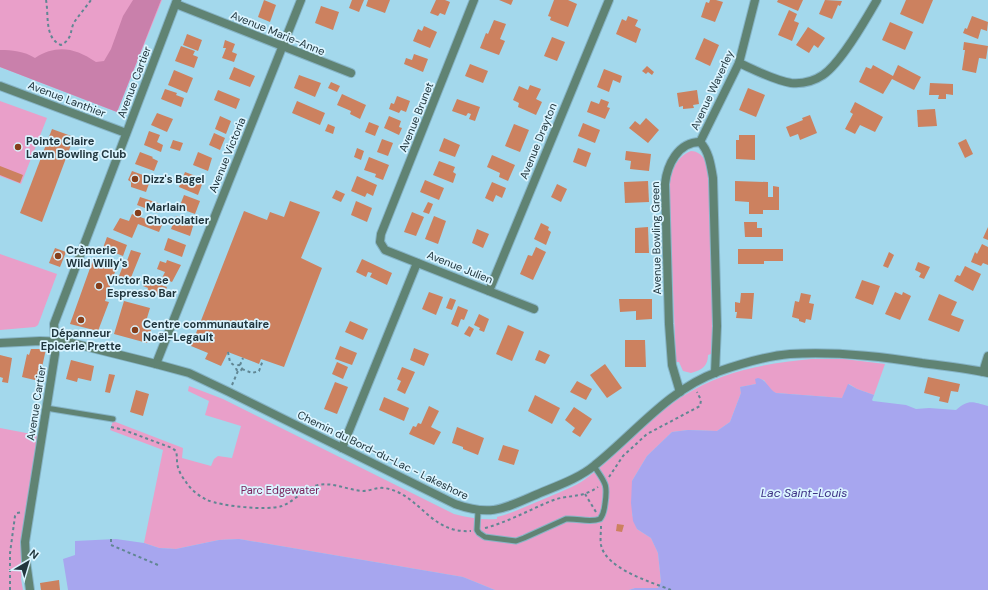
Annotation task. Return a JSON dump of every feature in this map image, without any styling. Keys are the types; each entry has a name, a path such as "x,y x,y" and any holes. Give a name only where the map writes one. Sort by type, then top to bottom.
{"street":[{"name":"Avenue Victoria","path":"156,364 301,0"},
{"name":"Avenue Brunet","path":"380,242 381,234 474,0"},
{"name":"Avenue Drayton","path":"489,291 609,0"},
{"name":"Avenue Waverley","path":"700,142 739,63 755,0"},
{"path":"739,63 778,80 791,83 815,80 830,69 837,60 854,37 876,0"},
{"name":"Avenue Marie-Anne","path":"176,2 351,73"},
{"name":"Avenue Cartier","path":"30,590 25,542 55,354 54,324 176,2"},
{"name":"Avenue Lanthier","path":"0,86 126,133"},
{"path":"700,142 708,154 713,178 717,326 715,373"},
{"name":"Avenue Bowling Green","path":"680,392 672,365 665,184 668,168 676,155 689,144 700,142"},
{"name":"Avenue Julien","path":"380,242 385,250 534,309"},
{"path":"342,448 417,262"},
{"name":"Chemin du Bord-du-Lac - Lakeshore","path":"0,343 68,342 189,373 455,504 478,511 500,510 568,481 594,466 655,411 680,392 715,373 763,358 789,354 828,354 891,358 985,372"},
{"path":"985,372 988,356"}],"lane":[{"path":"46,408 113,420"},
{"path":"478,511 477,530 485,537 516,541 566,519 573,518 593,521 600,519 604,512 607,489 594,466"}],"path":[{"path":"46,0 48,9 47,22 51,34 56,42 61,45 66,42 70,36 74,21 90,0"},
{"path":"228,352 230,362 238,371"},
{"path":"236,367 240,365 243,358"},
{"path":"240,365 242,369 252,373 259,371 263,360"},
{"path":"229,392 238,371 242,369"},
{"path":"585,494 597,515"},
{"path":"10,590 10,553 15,516 17,513 22,512"},
{"path":"601,523 601,545 608,558 624,569 671,590"},
{"path":"111,539 111,545 158,565"}],"green space":[{"path":"0,0 162,0 117,112 0,67"},
{"name":"Pointe Claire Lawn Bowling Club","path":"0,101 47,118 21,184 0,176"},
{"path":"691,151 702,156 706,163 709,175 713,311 711,354 708,355 706,365 704,367 691,373 683,371 679,362 676,362 669,190 674,167 681,158"},
{"path":"0,254 57,274 38,325 35,327 0,330"},
{"name":"Parc Edgewater","path":"812,359 844,359 885,364 874,395 857,389 849,384 842,398 776,393 771,391 764,380 756,379 756,384 740,387 741,393 730,422 717,431 688,430 672,432 647,456 632,481 632,514 637,529 651,538 658,553 661,582 658,588 635,588 629,590 495,590 463,577 239,539 219,540 176,549 159,548 144,543 163,450 110,430 113,421 183,448 182,458 211,466 214,459 218,456 232,458 241,426 205,415 209,401 188,391 189,386 223,399 454,514 465,517 497,519 497,517 551,496 584,480 609,460 670,405 698,387 729,374 745,370 778,363"},
{"path":"0,428 42,436 25,542 21,579 23,590 0,590"}],"shaded area":[{"path":"133,0 161,0 117,112 0,67 0,50 18,51 35,58 58,49 73,51 96,62 104,61 111,49 123,16"}],"water":[{"name":"Lac Saint-Louis","path":"758,378 764,381 776,393 842,398 848,384 874,395 873,401 906,405 916,409 929,408 956,410 964,404 971,402 988,406 988,590 629,590 635,588 658,588 661,582 658,553 651,538 637,529 633,521 631,503 632,481 647,456 672,432 688,430 717,431 730,422 741,393 740,387 756,384 755,379"},
{"path":"116,539 144,543 159,548 176,549 219,540 239,539 463,577 495,590 68,590 63,559 75,555 75,541"}],"building":[{"path":"264,0 276,5 270,22 258,17"},
{"path":"352,0 364,0 359,12 349,8"},
{"path":"368,0 390,0 385,13 366,6"},
{"path":"436,0 445,0 450,2 445,15 440,13 438,16 430,13"},
{"path":"499,0 513,0 511,5"},
{"path":"554,0 568,0 577,4 568,27 550,20 551,17 548,16"},
{"path":"710,0 723,2 715,22 701,17 706,2 709,3"},
{"path":"778,0 803,0 798,11 777,2"},
{"path":"825,0 842,1 840,6 838,5 832,19 819,14"},
{"path":"906,0 933,0 923,24 900,14"},
{"path":"321,6 339,12 333,30 315,23"},
{"path":"789,10 797,14 794,21 799,23 792,41 778,35"},
{"path":"628,16 638,20 635,26 641,29 636,43 616,34 622,19 626,21"},
{"path":"972,16 988,22 987,31 981,29 978,39 963,33 965,28 967,29"},
{"path":"494,20 506,24 500,39 505,41 499,55 480,48 486,33 488,34"},
{"path":"890,22 913,32 905,50 882,40"},
{"path":"424,26 437,32 430,48 413,41 418,29 422,31"},
{"path":"808,27 825,38 818,48 814,45 809,53 796,45"},
{"path":"187,34 202,40 198,51 183,45"},
{"path":"552,37 565,42 557,61 544,56"},
{"path":"704,38 719,45 710,66 695,59"},
{"path":"225,40 235,44 232,52 237,54 234,62 222,58 226,48 223,48"},
{"path":"964,42 988,46 986,59 979,58 976,73 962,70 965,50 963,50"},
{"path":"181,46 195,51 193,55 198,57 194,68 175,61"},
{"path":"414,54 428,59 423,72 404,64 406,58 412,60"},
{"path":"470,64 488,71 483,83 465,76"},
{"path":"873,65 893,76 898,65 921,77 914,90 892,79 883,94 859,82 866,67 871,69"},
{"path":"647,66 654,72 652,75 648,72 646,74 642,71"},
{"path":"234,67 255,76 250,87 229,79"},
{"path":"604,69 622,76 620,83 613,80 609,92 597,87"},
{"path":"174,70 193,78 187,93 168,85"},
{"path":"299,75 321,83 315,97 294,88"},
{"path":"331,82 340,86 337,92 328,88"},
{"path":"930,83 953,84 953,95 946,94 946,99 938,99 939,95 929,95"},
{"path":"530,85 541,89 536,99 542,102 536,115 518,107 519,103 513,100 519,86 528,90"},
{"path":"748,88 765,95 756,117 739,110"},
{"path":"165,89 177,93 176,95 184,98 181,107 161,99"},
{"path":"218,90 240,99 236,109 214,100"},
{"path":"697,90 699,104 693,105 694,108 683,109 683,106 679,107 677,93"},
{"path":"342,94 366,105 360,119 350,114 351,111 337,105"},
{"path":"397,96 410,101 406,112 401,110 399,113 389,109 391,103 394,104"},
{"path":"457,99 480,107 475,121 469,119 471,114 468,113 466,116 452,111"},
{"path":"601,99 609,102 607,107 610,108 605,119 587,112 591,101 599,104"},
{"path":"297,101 325,113 320,125 292,113"},
{"path":"855,102 883,117 875,132 860,125 855,134 845,129 853,114 850,112"},
{"path":"935,109 937,126 918,127 917,110"},
{"path":"157,113 173,119 167,132 151,125"},
{"path":"810,115 817,133 800,140 798,134 790,137 786,127 803,120 802,118"},
{"path":"220,116 231,121 226,134 215,129"},
{"path":"389,116 401,121 399,127 402,128 399,135 384,128"},
{"path":"646,118 659,130 648,143 629,128 635,121 640,125"},
{"path":"369,122 379,126 375,136 365,132"},
{"path":"583,123 600,130 595,143 578,136"},
{"path":"328,124 335,127 333,134 325,131"},
{"path":"514,124 529,130 520,152 505,146"},
{"path":"52,129 74,137 42,222 20,213"},
{"path":"149,131 160,135 157,142 163,145 161,152 144,145"},
{"path":"214,133 225,138 220,150 209,145"},
{"path":"739,135 755,135 755,160 736,159 736,140 739,140"},
{"path":"444,138 460,145 455,157 439,151"},
{"path":"382,139 393,143 388,156 377,152"},
{"path":"966,139 973,154 965,158 958,143"},
{"path":"173,140 183,143 180,151 170,148"},
{"path":"357,148 364,151 361,160 354,157"},
{"path":"578,148 591,153 586,167 573,162"},
{"path":"626,151 651,154 649,171 630,169 631,161 625,160"},
{"path":"140,152 153,157 152,158 158,161 154,171 135,164"},
{"path":"198,152 212,158 208,171 193,165"},
{"path":"492,155 515,165 508,181 499,177 500,173 487,167"},
{"path":"369,157 389,165 383,180 375,177 376,174 364,170"},
{"path":"439,161 455,167 453,172 456,174 453,183 433,175"},
{"path":"0,166 23,175 20,183 0,175"},
{"path":"132,171 151,178 146,192 131,187 131,182 128,180"},
{"path":"185,172 204,179 198,195 179,187"},
{"path":"357,176 377,185 373,196 367,193 365,197 351,191"},
{"path":"425,180 444,188 439,200 420,192"},
{"path":"648,181 649,202 625,203 624,182"},
{"path":"735,181 768,182 768,197 773,197 773,186 779,187 779,210 763,210 763,214 749,214 749,202 735,201"},
{"path":"492,182 506,188 502,198 496,195 493,202 485,198"},
{"path":"557,184 567,189 561,202 551,197"},
{"path":"336,190 345,194 341,202 332,198"},
{"path":"184,195 200,201 195,214 179,208"},
{"path":"140,197 161,204 158,213 137,205"},
{"path":"290,201 320,212 301,258 322,268 284,367 261,359 259,364 228,352 221,366 205,359 208,353 191,346 244,211 267,220 270,212 284,217"},
{"path":"356,201 372,208 367,222 351,215"},
{"path":"428,202 433,204 429,214 423,212"},
{"path":"412,212 424,217 416,236 404,232"},
{"path":"132,214 162,225 159,232 138,224 132,238 113,230 120,218 129,221"},
{"path":"176,216 194,223 190,236 171,229"},
{"path":"434,216 446,221 438,244 425,239"},
{"path":"744,222 757,222 757,228 762,228 762,237 745,237"},
{"path":"541,223 549,227 548,230 551,232 546,245 534,239"},
{"path":"648,227 649,253 635,253 635,228"},
{"path":"988,227 988,240 983,238"},
{"path":"477,229 489,234 483,248 472,243"},
{"path":"107,237 127,245 123,256 103,248"},
{"path":"168,238 186,245 182,257 164,250"},
{"path":"982,244 988,247 988,265 983,263 981,266 971,262 975,252 977,254"},
{"path":"536,247 546,252 533,280 520,274 528,255 532,256"},
{"path":"55,248 66,252 60,267 49,263"},
{"path":"738,249 783,249 783,261 764,261 764,264 738,264"},
{"path":"131,250 141,253 130,280 119,276 123,266 125,266"},
{"path":"889,252 894,255 888,268 883,266"},
{"path":"94,257 117,266 105,301 109,302 98,331 70,324"},
{"path":"362,259 392,273 387,285 370,277 372,273 368,272 366,277 356,272"},
{"path":"167,260 181,265 172,282 162,278 165,272 157,269 160,261 166,263"},
{"path":"918,262 930,267 924,279 919,277 921,273 915,270"},
{"path":"965,266 981,274 973,291 954,281 957,275 960,276"},
{"path":"145,280 167,287 163,297 147,291 148,288 143,286"},
{"path":"862,280 880,286 873,305 855,298"},
{"path":"429,292 443,297 436,315 422,309"},
{"path":"895,292 902,295 903,292 911,296 900,320 885,314"},
{"path":"741,293 754,293 752,319 736,318 737,312 735,312 735,302 740,303"},
{"path":"801,293 811,295 809,303 814,304 811,320 806,319 805,323 792,317 795,301 799,302"},
{"path":"939,294 957,302 951,315 964,320 959,332 928,320"},
{"path":"450,298 456,300 452,310 446,308"},
{"path":"619,299 652,299 652,319 636,320 636,311 620,312"},
{"path":"124,301 150,308 144,328 151,330 147,343 114,334"},
{"path":"458,306 468,310 464,320 461,319 458,327 451,324"},
{"path":"479,314 489,319 484,332 479,330 480,328 474,325"},
{"path":"350,321 368,329 363,340 345,332"},
{"path":"508,325 524,332 512,361 496,354"},
{"path":"469,326 474,329 470,337 464,334"},
{"path":"625,340 645,340 646,367 625,367"},
{"path":"340,346 357,353 352,365 335,359"},
{"path":"414,348 429,354 424,366 410,360"},
{"path":"31,349 46,349 39,381 22,377 27,354 29,355"},
{"path":"539,350 550,355 545,364 535,360"},
{"path":"0,355 12,358 8,383 2,382 3,378 0,377"},
{"path":"71,360 94,366 91,381 78,378 77,382 66,379"},
{"path":"337,362 348,367 343,379 332,374"},
{"path":"605,364 622,388 607,398 590,375"},
{"path":"402,367 415,372 405,394 397,390 401,381 397,379"},
{"path":"109,374 115,375 110,393 105,392"},
{"path":"928,377 960,384 958,392 951,391 948,403 939,401 940,397 924,393"},
{"path":"577,381 592,389 586,400 570,392"},
{"path":"335,382 348,387 337,414 324,409"},
{"path":"136,390 149,394 143,416 130,412"},
{"path":"535,395 560,408 552,424 528,411"},
{"path":"384,397 409,408 404,421 379,410"},
{"path":"429,406 439,411 431,427 441,432 434,445 409,434 413,426 416,427 418,423 421,424"},
{"path":"574,407 592,419 580,437 572,432 575,428 565,420"},
{"path":"457,427 484,438 478,455 452,443"},
{"path":"503,445 519,450 514,465 498,460"},
{"path":"617,524 624,525 622,532 616,531"},
{"path":"59,580 60,590 41,590 40,583"}],"place":[{"name":"Pointe Claire Lawn Bowling Club","path":"18,147"},
{"name":"Dizz's Bagel","path":"135,179"},
{"name":"Marlain Chocolatier","path":"138,213"},
{"name":"Crèmerie Wild Willy's","path":"58,256"},
{"name":"Victor Rose Espresso Bar","path":"99,286"},
{"name":"Dépanneur Epicerie Prette","path":"81,320"},
{"name":"Centre communautaire Noël-Legault","path":"135,330"}]}
